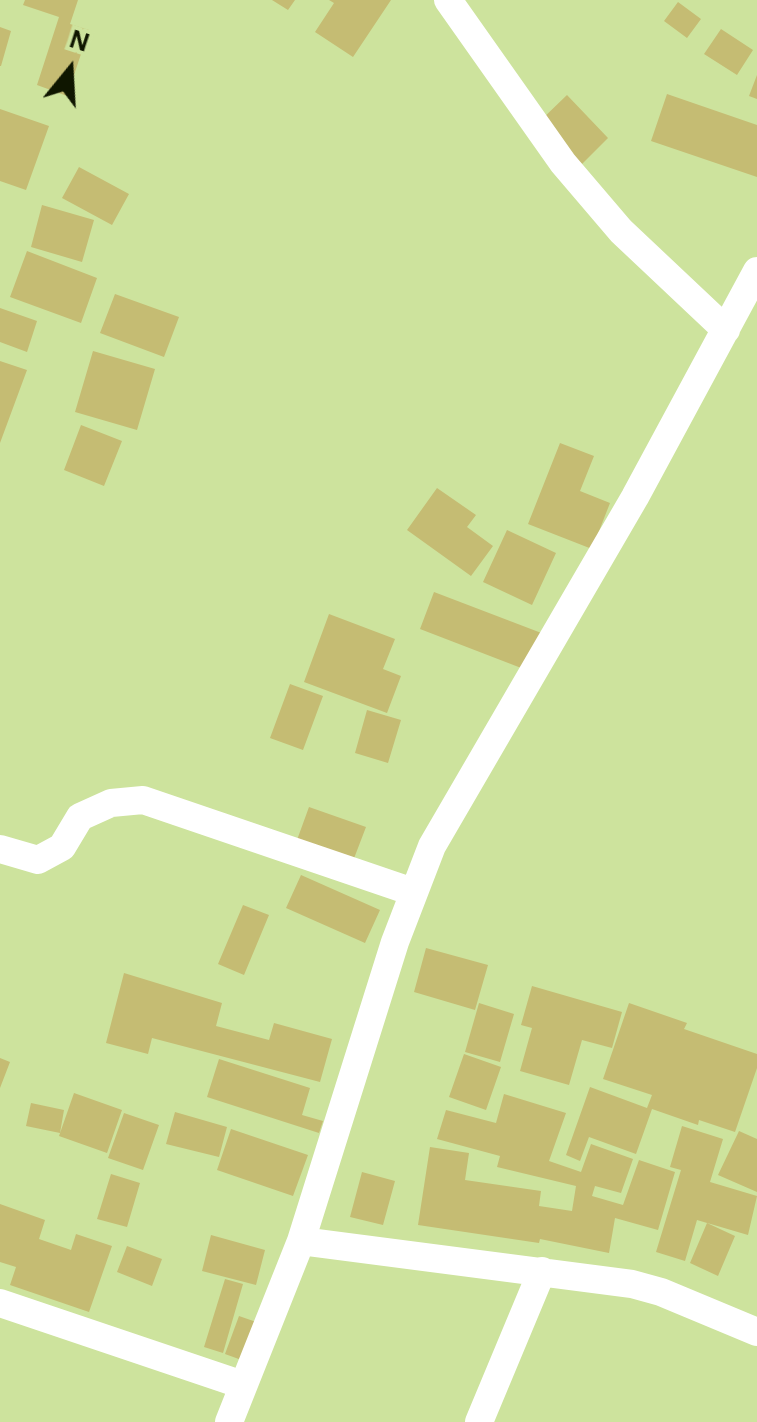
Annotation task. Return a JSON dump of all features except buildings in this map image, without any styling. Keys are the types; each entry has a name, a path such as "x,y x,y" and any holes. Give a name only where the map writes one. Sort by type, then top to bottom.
{"street":[{"path":"448,0 574,177 621,231 726,330"},
{"path":"229,1422 301,1241 412,892 432,846 635,496 757,271"},
{"path":"0,849 38,860 62,847 80,817 111,803 143,800 412,892"},
{"path":"301,1241 632,1284 757,1332"},
{"path":"479,1422 542,1271"},
{"path":"0,1304 243,1385"}]}
